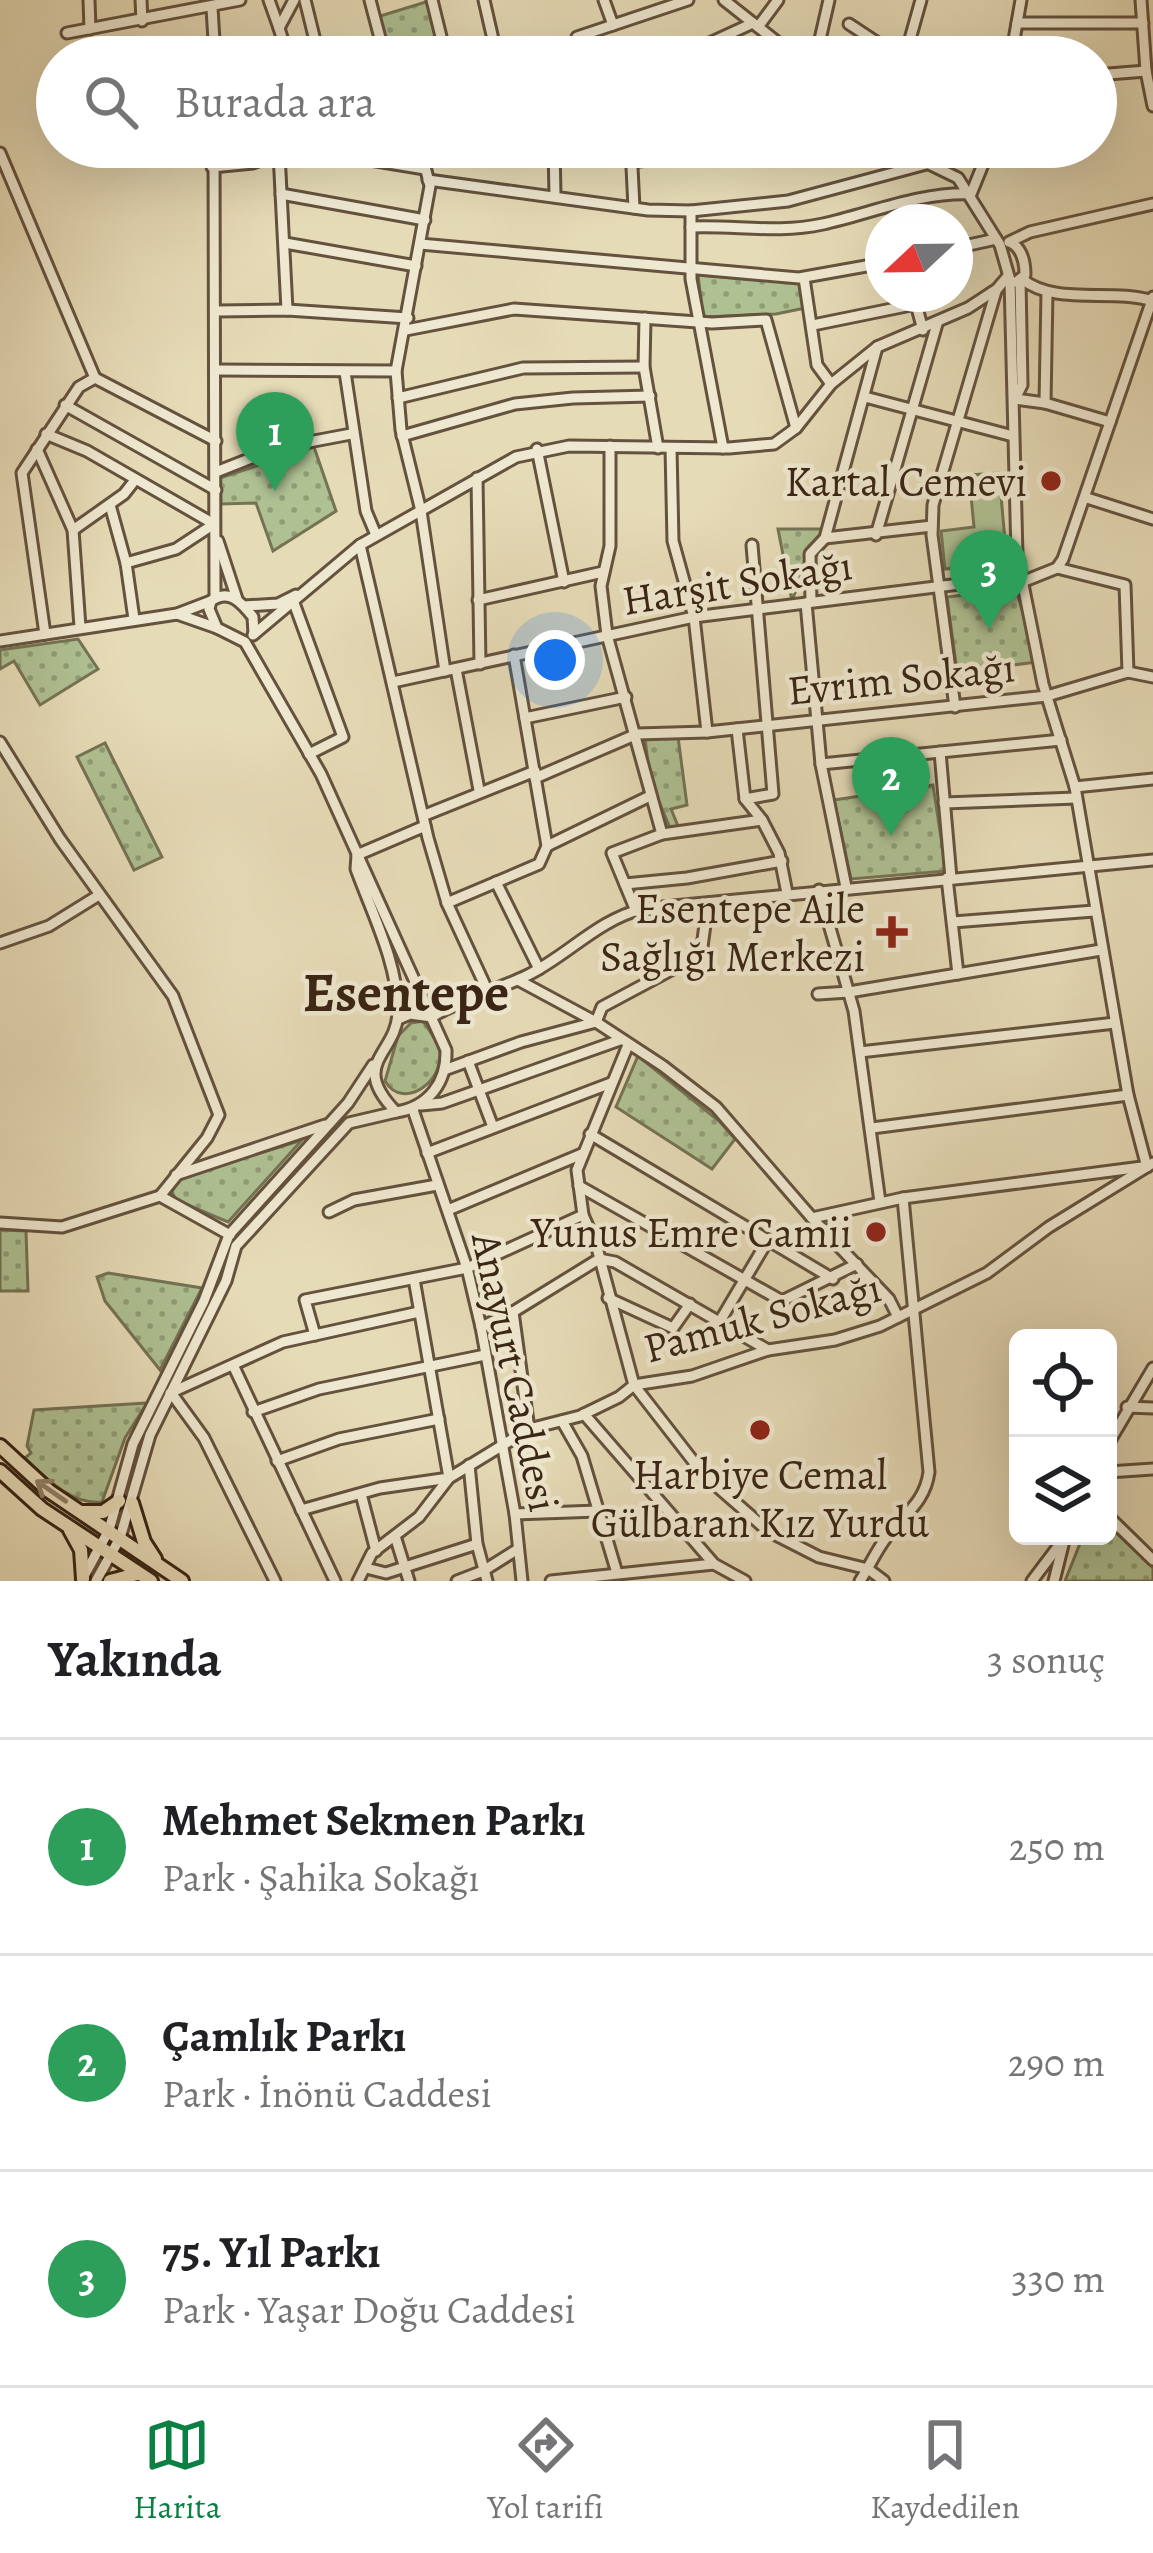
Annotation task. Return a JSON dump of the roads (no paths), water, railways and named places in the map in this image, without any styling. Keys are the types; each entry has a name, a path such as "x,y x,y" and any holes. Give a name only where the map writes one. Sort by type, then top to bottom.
{"main road":[{"path":"0,1445 21,1469 182,1581"},
{"path":"0,1471 65,1524 147,1578"},
{"path":"81,1512 103,1512 126,1502 159,1565"},
{"path":"65,1524 81,1550 87,1580"},
{"path":"110,1581 147,1578"}],"street":[{"path":"89,0 90,29"},
{"path":"141,0 142,21"},
{"path":"67,33 142,21 186,6 212,8 240,0"},
{"path":"269,0 281,36"},
{"path":"279,28 294,0"},
{"path":"305,0 314,36"},
{"path":"370,0 379,36"},
{"path":"432,0 441,36"},
{"path":"484,0 492,36"},
{"path":"604,0 613,26"},
{"path":"583,36 688,0"},
{"path":"724,0 770,36"},
{"path":"730,36 756,25 778,0"},
{"path":"821,36 829,0"},
{"path":"909,36 922,0"},
{"path":"1015,36 1021,0"},
{"path":"1141,0 1152,100"},
{"path":"212,8 214,36"},
{"path":"1017,23 1143,23"},
{"path":"849,24 868,36"},
{"path":"1117,73 1146,71"},
{"path":"0,153 95,378 216,441"},
{"path":"212,168 216,490 209,609 217,628"},
{"path":"280,168 287,310"},
{"path":"414,168 427,174 634,208 691,211 788,201 915,168"},
{"path":"425,168 425,220 396,371 398,398 479,790"},
{"path":"554,168 555,195"},
{"path":"632,168 634,208"},
{"path":"249,638 360,545 537,449 761,448 796,428 831,384 877,347 937,324 1015,279 1024,265 958,178 938,168"},
{"path":"970,194 981,168"},
{"path":"691,227 737,231 798,227 946,193 970,194"},
{"path":"281,194 425,220"},
{"path":"973,246 1006,243 1030,232 1153,204"},
{"path":"691,211 690,269 696,322 723,448"},
{"path":"285,243 416,266"},
{"path":"812,1218 903,1198 1150,1165 1128,1095 1076,792 1047,696 1017,555 1015,279 1006,243"},
{"path":"420,244 804,278 865,266"},
{"path":"804,278 818,365 831,384"},
{"path":"1015,279 1047,292 1125,293 1152,300 1087,498 1057,568"},
{"path":"955,707 938,586 933,505 997,289"},
{"path":"1046,403 1047,292"},
{"path":"813,325 916,304 923,330"},
{"path":"217,311 287,310 407,324 514,309 696,322 766,320 796,428"},
{"path":"645,318 644,367 658,448"},
{"path":"876,535 937,324"},
{"path":"847,887 820,764 810,554 825,538 877,347"},
{"path":"398,398 523,368 644,367"},
{"path":"214,370 396,371"},
{"path":"345,372 351,434 366,511 376,535"},
{"path":"45,634 22,473 65,405 79,387 95,378"},
{"path":"403,436 515,404 650,397"},
{"path":"865,397 1013,436"},
{"path":"1015,399 1110,422"},
{"path":"65,405 216,490"},
{"path":"46,434 87,451 214,527 241,604"},
{"path":"216,472 277,448 351,434"},
{"path":"610,446 610,546 603,572 608,635 662,834"},
{"path":"671,448 674,541 694,617 707,732"},
{"path":"37,449 73,530 80,627"},
{"path":"537,449 563,582"},
{"path":"477,478 480,664"},
{"path":"73,530 110,505 135,480"},
{"path":"1087,498 1153,519"},
{"path":"110,505 127,563 134,619"},
{"path":"825,538 932,526"},
{"path":"127,563 176,549 214,527"},
{"path":"360,545 448,903 489,994"},
{"path":"745,799 773,794 752,545"},
{"path":"1022,582 1057,568 1125,585 1128,672 1153,677"},
{"path":"478,600 603,572"},
{"name":"Harşit Sokağı","path":"393,682 694,617 1008,578 1022,582"},
{"path":"241,604 278,604 312,585"},
{"path":"0,641 177,614 227,595 253,617 249,638 343,819 446,1049 446,1069 432,1095 417,1107"},
{"path":"294,603 344,737 309,754"},
{"path":"177,614 249,638"},
{"path":"448,903 539,864 547,846 514,655"},
{"name":"Evrim Sokağı","path":"637,734 707,732 1047,696 1128,672"},
{"path":"525,718 626,697"},
{"path":"737,729 745,799 762,820 782,862 787,893"},
{"path":"357,855 479,790 535,775 637,734"},
{"path":"820,764 1061,740"},
{"path":"0,742 99,895 173,996 219,1114 207,1138 160,1196 62,1227 0,1223"},
{"path":"940,752 958,974"},
{"path":"944,803 1076,792 1153,779"},
{"path":"547,846 650,796"},
{"path":"636,910 613,853 662,834 762,820"},
{"path":"126,1502 133,1444 235,1238 330,1123 398,1019 396,986 356,868 357,855"},
{"path":"398,1019 410,1014 432,1017 489,994 563,956 602,925 636,910 1153,860"},
{"path":"625,884 782,862"},
{"path":"496,882 539,969"},
{"path":"819,890 849,992 880,1202"},
{"path":"0,943 49,926 99,895"},
{"path":"596,1022 602,1007 701,954 708,903"},
{"path":"953,922 1094,911"},
{"path":"818,994 1101,950"},
{"path":"518,980 596,1022 663,1066 728,1119 881,1291 898,1317"},
{"path":"446,1069 596,1022"},
{"path":"860,1052 1115,1023"},
{"path":"624,1042 577,1170 583,1215 634,1385 704,1475 768,1532 819,1557 868,1569 884,1581"},
{"path":"87,1580 115,1534 150,1435 226,1281 235,1238 340,1130 350,1123 442,1103 624,1042"},
{"path":"376,1059 379,1091 396,1112"},
{"path":"468,1061 494,1127"},
{"path":"427,1153 611,1083"},
{"path":"872,1128 1128,1095"},
{"name":"Anayurt Caddesi","path":"417,1107 481,1327 515,1514 522,1581"},
{"path":"174,1176 330,1123"},
{"path":"590,1134 832,1279"},
{"path":"448,1210 582,1154"},
{"name":"Pamuk Sokağı","path":"449,1478 530,1429 584,1414 634,1385 692,1376 769,1350 835,1340 898,1317 987,1274 1049,1227 1150,1165"},
{"path":"329,1212 354,1200 437,1185"},
{"path":"579,1186 782,1301 857,1264"},
{"path":"160,1196 235,1238"},
{"path":"860,1581 887,1537 913,1510 926,1489 928,1472 903,1198"},
{"path":"315,1335 305,1300 467,1268 583,1215"},
{"path":"720,1321 768,1240"},
{"path":"481,1327 599,1259 615,1262 769,1350"},
{"path":"358,1581 376,1550 419,1517 449,1478 414,1279"},
{"path":"881,1291 899,1293 910,1285"},
{"path":"608,1298 673,1328 690,1304"},
{"path":"170,1393 283,1342 419,1312"},
{"path":"513,1312 530,1429"},
{"path":"253,1412 319,1388 484,1355"},
{"path":"233,1365 335,1581"},
{"path":"1112,1437 1153,1368"},
{"path":"170,1393 204,1438 275,1581"},
{"path":"1127,1407 1153,1408"},
{"path":"584,1414 721,1571"},
{"path":"277,1461 339,1439 439,1419"},
{"path":"562,1420 581,1456 617,1573"},
{"path":"469,1465 485,1576"},
{"path":"1117,1471 1153,1469"},
{"path":"301,1510 449,1478"},
{"path":"361,1494 376,1550"},
{"path":"515,1514 598,1511"},
{"path":"1117,1525 1153,1560"},
{"path":"395,1536 409,1581"},
{"path":"366,1568 386,1573 477,1544"},
{"path":"1032,1581 1060,1545"},
{"path":"1053,1581 1063,1545"},
{"path":"457,1581 485,1576 518,1549"},
{"path":"1042,1569 1053,1581"},
{"path":"551,1581 617,1573 721,1571 745,1581"}],"place":[{"name":"Kartal Cemevi","path":"1051,481"},
{"name":"Mehmet Sekmen Parkı","path":"275,491"},
{"name":"75. Yıl Parkı","path":"989,629"},
{"name":"Çamlık Parkı","path":"891,836"},
{"name":"Esentepe Aile Sağlığı Merkezi","path":"892,932"},
{"name":"Yunus Emre Camii","path":"876,1232"},
{"name":"Harbiye Cemal Gülbaran Kız Yurdu","path":"760,1430"}],"district":[{"name":"Esentepe","path":"406,992"}]}
